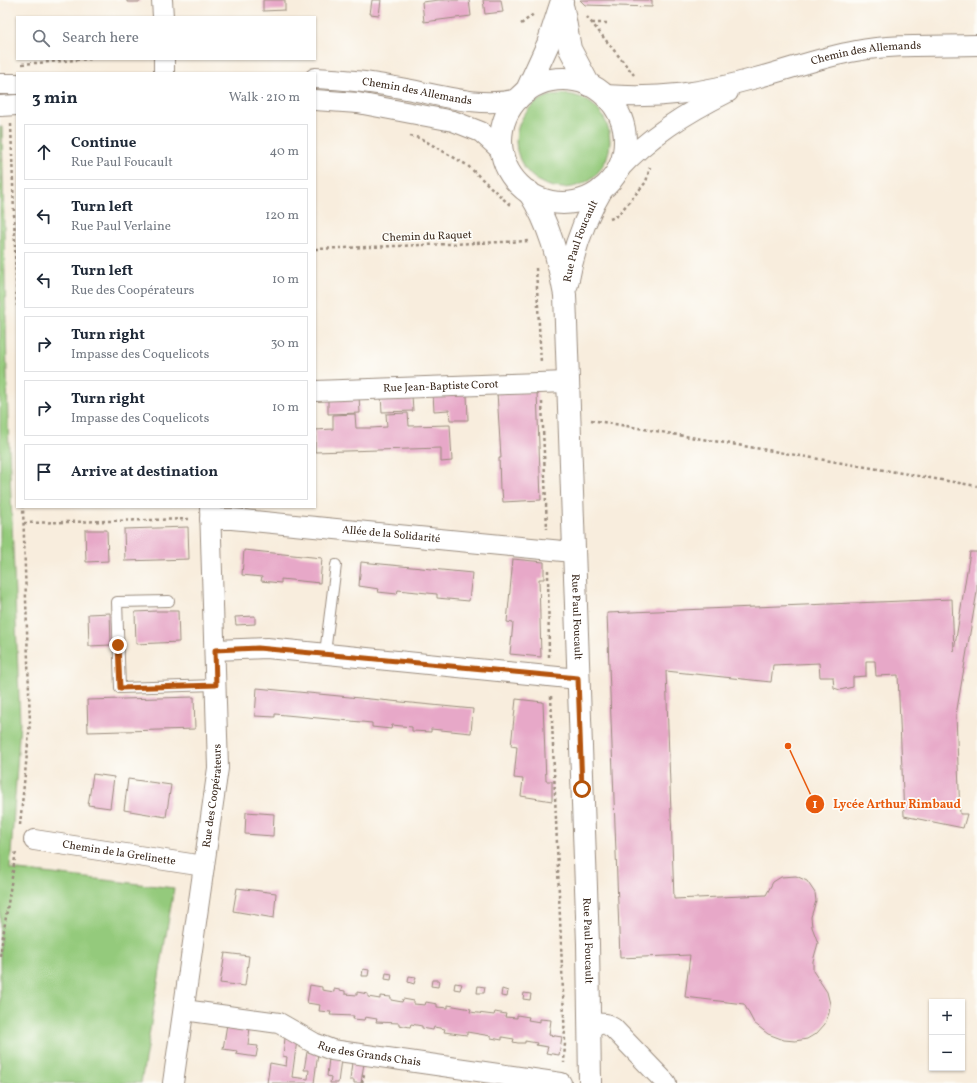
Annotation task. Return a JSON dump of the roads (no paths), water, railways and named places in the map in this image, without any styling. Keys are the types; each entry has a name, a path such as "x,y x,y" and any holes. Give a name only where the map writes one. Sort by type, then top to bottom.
{"street":[{"path":"162,0 163,16"},
{"path":"562,0 565,30 570,49 596,90 618,113 624,130 623,154 617,171 602,189 586,198 563,203 545,200 529,192 520,185 510,172 502,151 502,134 504,123 511,108 522,95 554,31 562,0"},
{"name":"Chemin des Allemands","path":"596,90 644,97 694,92 757,78 791,66 856,51 977,45"},
{"path":"164,60 164,72"},
{"path":"0,84 16,74"},
{"name":"Chemin des Allemands","path":"316,78 360,81 479,102 508,101 522,95"},
{"name":"Chemin des Allemands","path":"617,171 652,137 694,110 757,78"},
{"path":"522,95 542,83 560,80 571,80 596,90"},
{"name":"Chemin des Allemands","path":"316,100 358,103 453,121 481,132 502,151"},
{"path":"3,114 16,106"},
{"name":"Rue Paul Foucault","path":"590,1083 590,1023 565,295 580,231 590,209 602,189"},
{"name":"Rue Paul Foucault","path":"529,192 539,208 546,241 565,295"},
{"name":"Rue Jean-Baptiste Corot","path":"316,391 567,382"},
{"name":"Allée de la Solidarité","path":"210,513 240,520 573,552"},
{"name":"Rue des Coopérateurs","path":"173,1083 218,768 210,513"},
{"path":"215,650 267,648 578,678"},
{"name":"Chemin de la Grelinette","path":"23,838 204,866"},
{"name":"Rue des Grands Chais","path":"184,1010 278,1023 323,1048 332,1050 561,1083"},
{"path":"590,1023 606,1024 620,1033 666,1083"}],"lane":[{"path":"325,654 336,565"},
{"path":"168,601 117,602 120,688 216,685"}],"place":[{"name":"Lycée Arthur Rimbaud","path":"788,746"}]}
